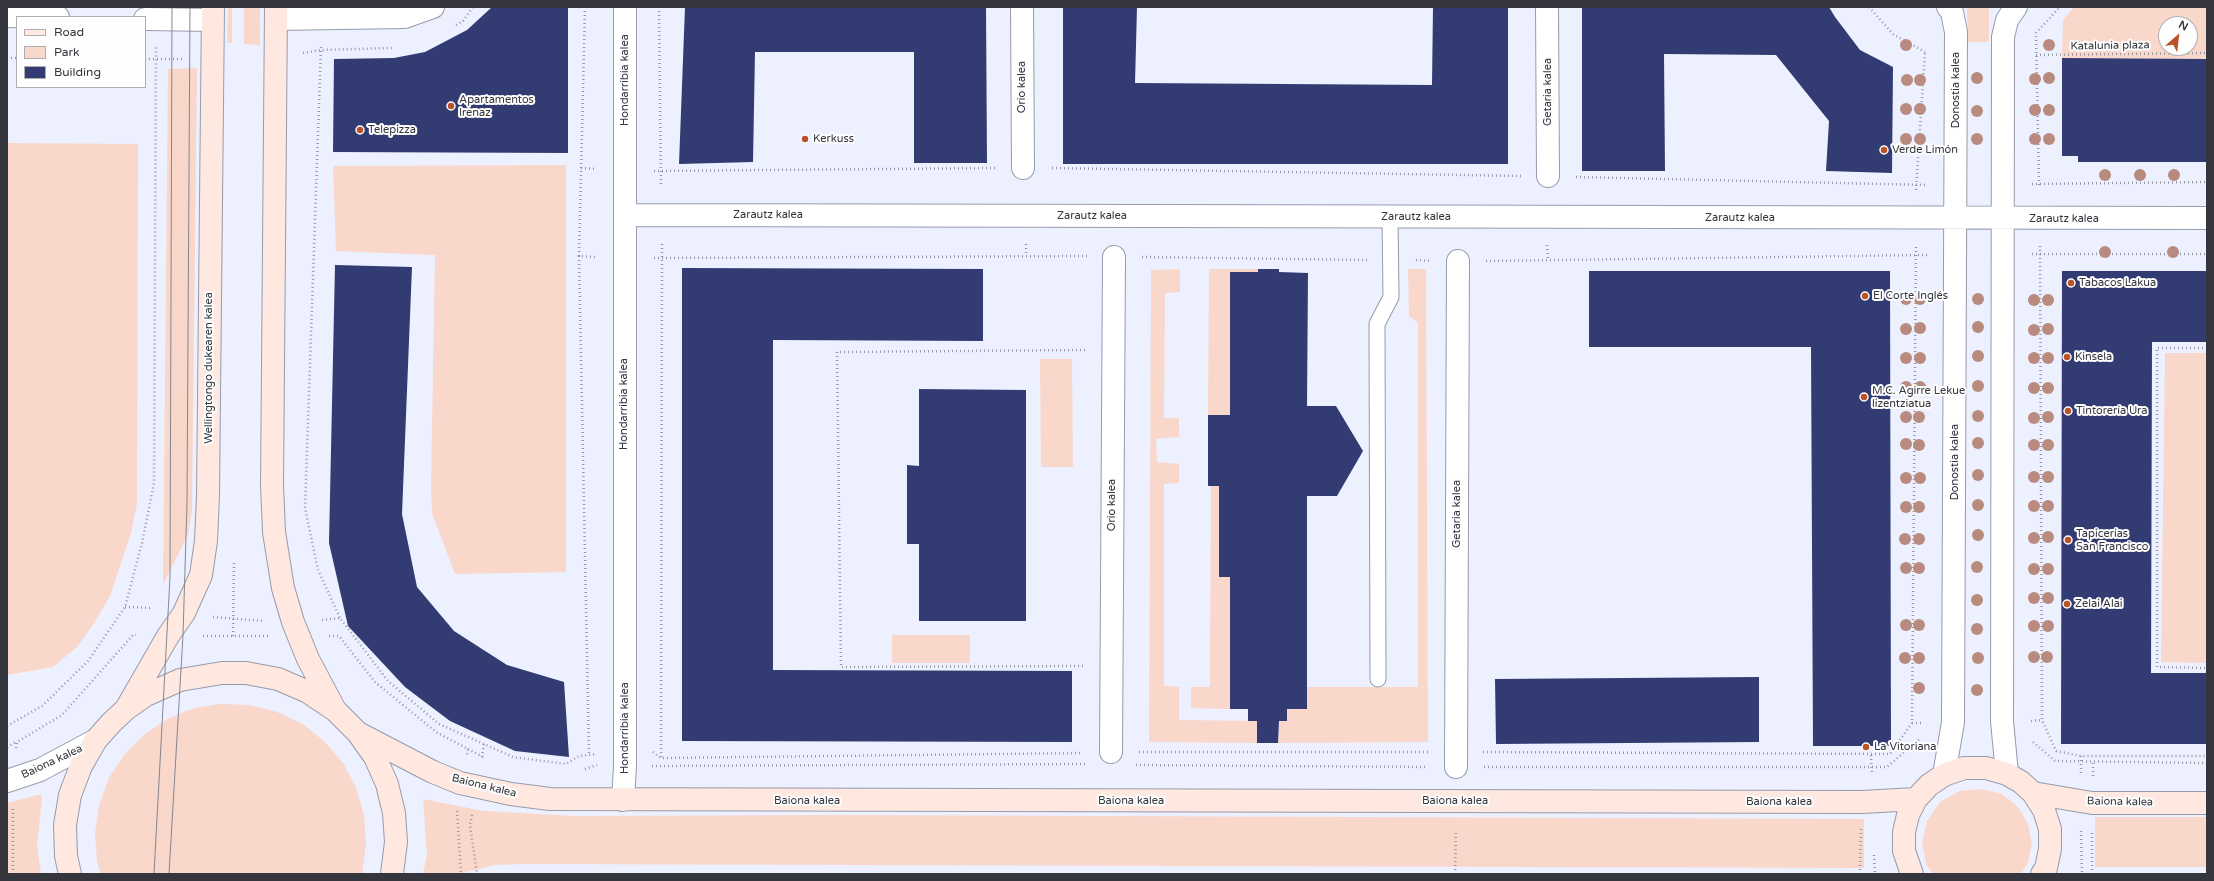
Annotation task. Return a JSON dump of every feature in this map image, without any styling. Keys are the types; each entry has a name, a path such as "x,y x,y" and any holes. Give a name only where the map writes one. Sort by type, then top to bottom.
{"street":[{"path":"335,710 296,630 283,588 277,559 274,532 272,493 276,13 323,19 405,16 433,7"},
{"name":"Hondarribia kalea","path":"623,800 625,758 625,7"},
{"name":"Orio kalea","path":"1022,7 1022,168"},
{"name":"Getaria kalea","path":"1548,7 1548,176"},
{"name":"Donostia kalea","path":"1944,775 1952,728 1956,218 1956,32 1952,12 1948,7"},
{"path":"2007,774 2003,730 2003,37 2007,20 2016,7"},
{"path":"151,19 212,14"},
{"name":"Wellingtongo dukearen kalea","path":"126,709 168,636 184,613 201,575 206,541 208,495 212,14"},
{"name":"Zarautz kalea","path":"626,214 1390,217 1915,217 2004,219 2207,218"},
{"name":"Orio kalea","path":"1111,752 1114,257"},
{"name":"Getaria kalea","path":"1456,760 1458,261"},
{"path":"70,874 66,856 65,825 70,795 81,766 96,740 110,723 126,709 146,695 180,680 200,675 238,673 278,679 308,692 335,710 358,733 375,757 387,784 394,813 396,842 392,874"},
{"name":"Baiona kalea","path":"358,733 433,772 460,783 511,794 550,799 1862,802 1916,799"},
{"name":"Baiona kalea","path":"10,780 40,770 96,740"},
{"path":"1912,874 1904,851 1904,832 1908,815 1916,799 1928,785 1944,775 1964,768 1986,768 2007,774 2021,782 2033,793 2044,810 2050,829 2050,849 2046,868 2042,874"},
{"name":"Baiona kalea","path":"2033,793 2092,803 2207,803"}],"lane":[{"path":"1378,679 1377,324 1391,296 1390,217"}],"path":[{"path":"585,7 579,256 589,755"},
{"path":"659,7 660,171 663,215 661,258 661,758"},
{"path":"2060,7 2036,33 2040,184 2042,720 2056,751 2081,756 2207,756"},
{"path":"7,726 42,706 88,661 125,606 142,543 154,483 156,59 151,19"},
{"path":"323,19 320,58 305,508 318,570 340,618 388,681 439,724 475,738 513,757 566,764 579,756 589,755 625,758 1090,764"},
{"path":"1129,764 1890,754 1912,723 1917,255 1915,217 1925,52"},
{"name":"Katalunia plaza","path":"2036,55 2207,53"},
{"path":"146,59 156,59"},
{"path":"581,168 625,172 1022,168 1548,176 1956,185"},
{"path":"2004,184 2207,182"},
{"path":"2004,255 2207,254"},
{"path":"579,256 624,259 1114,257 1458,261 1955,255"},
{"path":"2207,348 2157,348 2157,667 2207,668"},
{"path":"1112,666 841,667 837,352 1113,349"},
{"path":"7,747 62,715 133,635 168,636 296,630 340,618"},
{"path":"233,620 339,636 375,682 436,732 489,759"},
{"path":"584,770 648,750 661,758 1111,752 1456,760 1887,767 1933,729 1952,728"},
{"path":"2003,730 2022,732 2055,762 2207,763"},
{"path":"12,874 10,780 17,742"},
{"path":"461,874 457,812 460,783 468,749"}],"green space":[{"path":"228,7 232,7 232,43 227,43"},
{"path":"244,7 260,7 260,45 244,44"},
{"path":"1967,7 1989,7 1989,42 1968,42"},
{"path":"2074,7 2207,7 2207,59 2062,58 2063,20"},
{"path":"197,68 192,511 188,535 163,585 168,69"},
{"path":"7,143 138,144 137,504 131,533 110,596 94,623 77,647 53,667 7,675"},
{"path":"566,165 566,572 455,574 432,513 431,488 435,255 336,251 333,166"},
{"path":"1180,269 1180,292 1165,293 1164,418 1179,418 1179,437 1156,439 1157,462 1179,464 1179,483 1164,484 1164,686 1179,687 1179,720 1257,721 1257,743 1149,742 1151,270"},
{"path":"1209,269 1258,269 1258,272 1230,272 1230,415 1208,415"},
{"path":"1408,269 1426,269 1428,742 1278,743 1279,721 1287,721 1287,709 1307,709 1307,687 1418,687 1418,323 1409,316"},
{"path":"2165,353 2207,353 2207,663 2161,662"},
{"path":"1040,359 1072,359 1073,467 1041,467"},
{"path":"1211,486 1219,486 1219,577 1230,577 1230,709 1191,708 1191,687 1210,687"},
{"path":"892,635 970,635 970,663 892,663"},
{"path":"221,704 250,705 277,712 303,724 325,742 343,763 356,788 364,815 366,844 362,874 101,874 97,861 95,833 99,805 109,778 124,755 144,735 167,719 194,708"},
{"path":"1981,789 2002,794 2018,807 2028,824 2032,843 2028,863 2021,874 1933,874 1926,864 1922,842 1927,821 1940,802 1959,791"},
{"path":"41,795 42,799 37,845 41,874 13,874 7,872 7,803"},
{"path":"423,799 484,811 576,816 841,815 1864,819 1864,868 524,864 495,865 458,874 423,874 427,855"},
{"path":"2095,817 2207,817 2207,867 2095,867"}],"building":[{"name":"Apartamentos Irenaz","path":"492,7 568,7 568,153 333,152 334,59 394,58 425,52 467,30"},
{"path":"685,7 986,7 987,163 914,163 914,52 755,52 753,162 679,164"},
{"path":"1063,7 1137,7 1135,83 1432,85 1433,7 1508,7 1508,164 1063,164"},
{"path":"1582,7 1829,7 1860,50 1893,67 1892,173 1826,171 1829,121 1776,55 1664,54 1665,171 1582,171"},
{"path":"2062,58 2207,59 2207,162 2078,162 2078,156 2062,156"},
{"path":"335,265 412,267 402,514 417,587 454,631 507,665 564,682 569,757 515,751 450,721 405,687 348,626 329,543"},
{"path":"682,268 983,269 983,341 773,340 773,670 1072,671 1072,742 682,741"},
{"path":"1258,269 1279,269 1279,272 1308,273 1307,406 1336,406 1363,451 1337,496 1307,496 1307,709 1287,709 1287,721 1279,721 1278,743 1257,743 1257,721 1248,721 1248,709 1230,709 1230,577 1219,577 1219,486 1208,486 1208,415 1230,415 1230,272 1258,272"},
{"path":"1589,271 1890,271 1891,746 1813,746 1811,347 1589,347"},
{"path":"2062,271 2207,271 2207,342 2152,342 2151,673 2207,673 2207,744 2061,744"},
{"path":"919,389 1026,390 1026,621 919,621 919,544 907,544 907,465 919,466"},
{"path":"1759,677 1759,742 1496,744 1495,679"}],"tram line":[{"path":"154,874 170,577 172,7"},
{"path":"169,874 183,635 187,503 190,7"}],"place":[{"name":"Apartamentos Irenaz","path":"451,106"},
{"name":"Telepizza","path":"360,130"},
{"name":"Kerkuss","path":"805,139"},
{"name":"Verde Limón","path":"1884,150"},
{"name":"Tabacos Lakua","path":"2071,283"},
{"name":"El Corte Inglés","path":"1865,296"},
{"name":"Kinsela","path":"2067,357"},
{"name":"M.C. Agirre Lekue lizentziatua","path":"1864,397"},
{"name":"Tintorería Ura","path":"2068,411"},
{"name":"Tapicerías San Francisco","path":"2068,540"},
{"name":"Zelai Alai","path":"2067,604"},
{"name":"La Vitoriana","path":"1866,747"}]}
